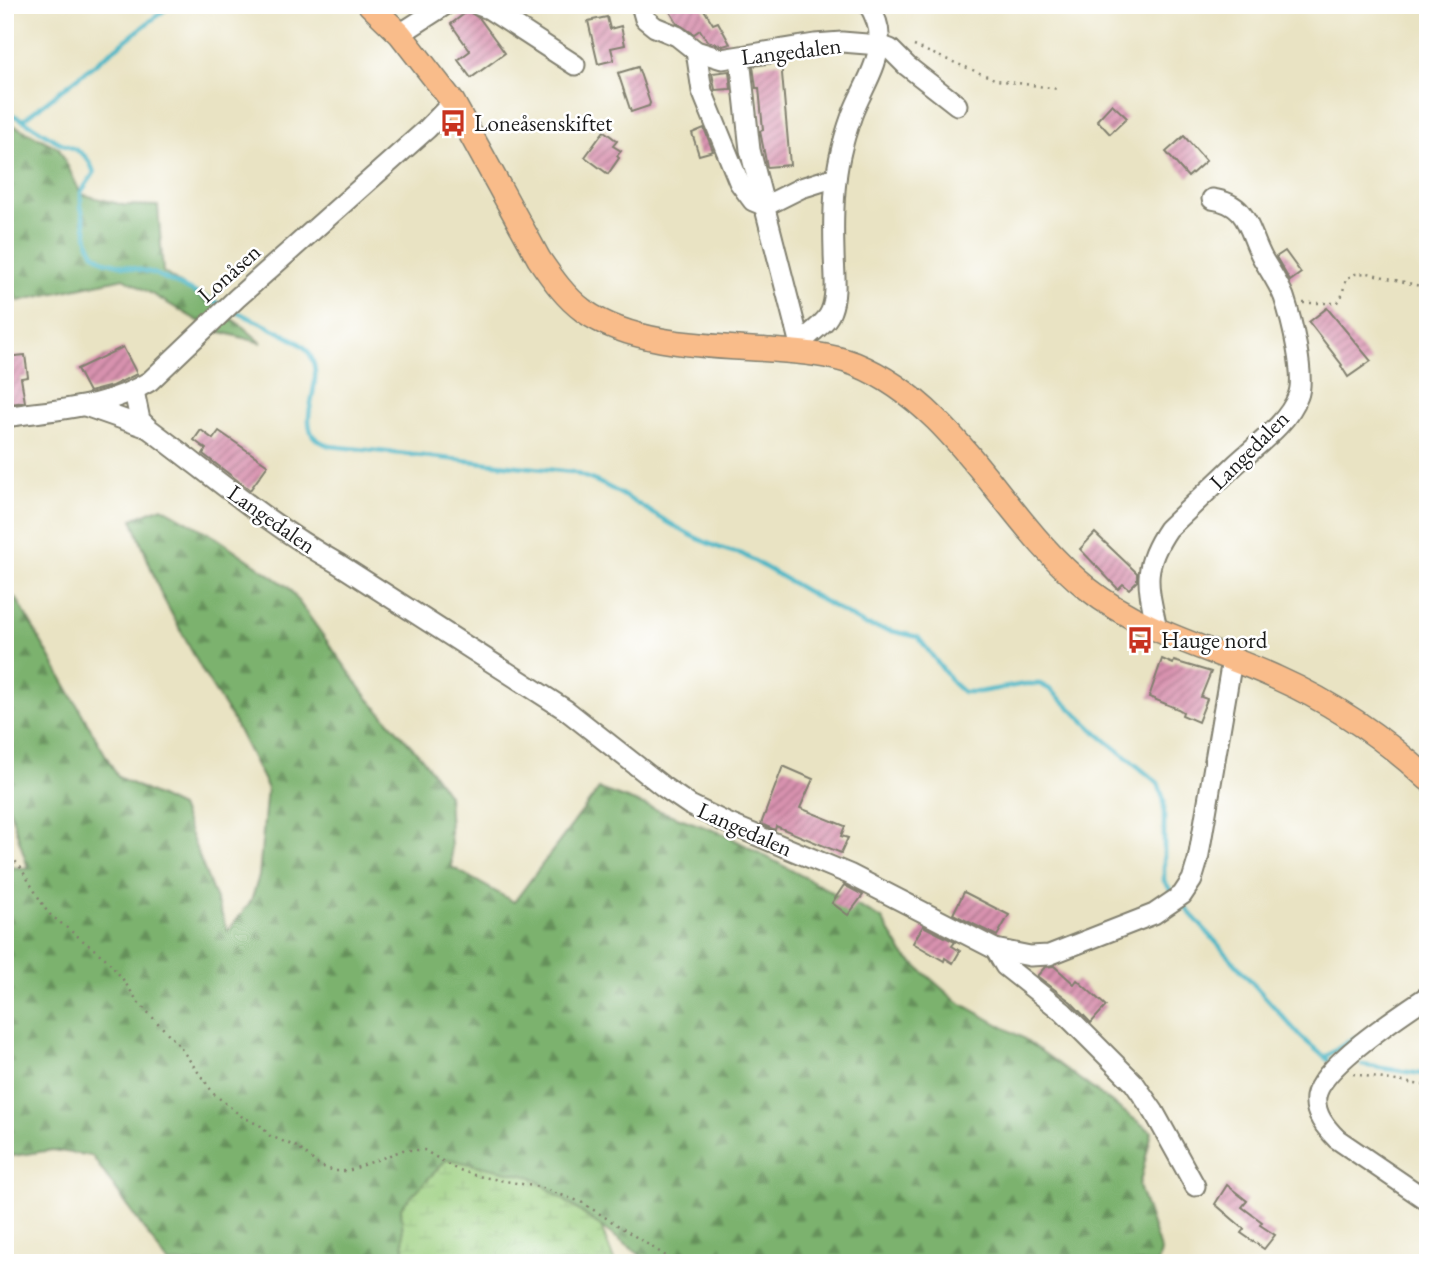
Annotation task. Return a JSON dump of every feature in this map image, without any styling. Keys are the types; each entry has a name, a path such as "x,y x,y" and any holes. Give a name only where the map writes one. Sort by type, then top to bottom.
{"main road":[{"path":"370,5 400,34 453,102 539,259 567,295 584,311 623,330 684,343 800,348 854,364 900,388 945,429 1064,568 1091,592 1157,629 1276,677 1340,711 1385,742 1428,779"}],"street":[{"path":"400,34 445,5"},
{"path":"478,5 538,39 575,65"},
{"name":"Langedalen","path":"640,5 645,19 655,27 677,36 696,51 722,59 815,44 842,42 884,47"},
{"path":"869,5 884,47 957,105"},
{"path":"800,348 832,310 836,177 845,137 884,47"},
{"path":"696,51 702,91 707,105 739,182 753,201 765,206 800,188 836,177"},
{"path":"740,58 746,130 800,348"},
{"name":"Lonåsen","path":"5,417 85,407 134,391 171,363 211,322 428,129 453,102"},
{"name":"Langedalen","path":"1157,629 1148,576 1155,548 1168,529 1275,428 1298,397 1301,372 1284,296 1261,255 1251,228 1232,204 1212,199"},
{"name":"Langedalen","path":"134,391 136,410 140,420 148,428 256,510 305,545 566,710 690,805 849,874 995,949 1030,956 1049,955 1154,914 1178,898 1192,880 1198,859 1232,660"},
{"name":"Langedalen","path":"85,407 148,428"},
{"path":"995,949 1005,966 1063,1012 1134,1083 1154,1111 1195,1186"},
{"path":"1428,996 1378,1030 1332,1071 1325,1078 1316,1096 1316,1106 1325,1127 1337,1139 1428,1201"}],"path":[{"path":"884,47 912,46 997,80 1058,89"},
{"path":"1289,317 1298,305 1304,302 1337,303 1346,279 1355,274 1368,273 1428,288"},
{"path":"5,852 19,865 48,913 105,958 138,1002 177,1043 214,1094 241,1116 261,1126 270,1136 297,1147 320,1166 335,1171 348,1171 403,1150 424,1150 454,1168 477,1176 540,1187 581,1202 677,1263"},
{"path":"1332,1071 1428,1086"}],"green space":[{"path":"5,121 59,148 81,194 123,205 158,206 163,272 242,326 262,343 214,330 124,278 18,301 5,274"},
{"path":"162,507 217,538 288,587 368,698 423,759 448,795 452,867 514,902 599,789 724,834 882,919 904,955 955,1000 1023,1038 1152,1132 1139,1186 1161,1252 1158,1263 643,1263 639,1254 532,1177 401,1207 405,1263 168,1263 92,1156 52,1150 5,1157 5,867 28,868 5,795 5,589 18,601 118,777 180,807 228,931 251,901 259,876 267,787 234,722 204,674 161,594 132,519"},
{"path":"447,1159 532,1177 601,1227 615,1263 405,1263 401,1207"}],"building":[{"path":"666,5 701,5 713,24 718,22 730,44 723,46 707,41 700,30 694,34 677,23"},
{"path":"468,11 480,19 505,53 471,78 458,60 470,51 451,24"},
{"path":"607,17 610,29 621,26 625,45 611,48 614,60 598,64 588,21"},
{"path":"781,62 790,165 767,167 760,131 763,130 759,88 756,88 753,66"},
{"path":"638,67 650,103 649,106 631,112 618,73"},
{"path":"729,71 731,89 715,90 712,73"},
{"path":"1112,104 1127,118 1110,134 1097,120"},
{"path":"704,128 713,151 699,155 692,133"},
{"path":"604,131 617,141 613,146 621,151 608,174 585,157"},
{"path":"1184,136 1206,161 1188,177 1166,152"},
{"path":"1285,251 1301,273 1290,281 1276,257"},
{"path":"1327,308 1371,361 1348,377 1309,322"},
{"path":"123,347 137,374 112,386 89,392 77,369"},
{"path":"25,355 28,377 21,378 25,402 10,404 5,380 5,357"},
{"path":"201,430 213,439 219,431 268,465 250,490 203,454 206,449 194,440"},
{"path":"1095,533 1137,573 1137,581 1129,589 1123,584 1118,589 1080,549"},
{"path":"1162,659 1211,672 1201,697 1207,699 1198,722 1182,715 1183,712 1178,709 1149,697"},
{"path":"783,766 813,779 800,808 845,826 841,836 848,838 841,853 776,826 775,830 761,824"},
{"path":"844,885 863,895 848,915 832,903"},
{"path":"964,892 1009,915 997,936 953,914"},
{"path":"923,926 955,942 952,946 960,951 953,963 945,958 944,961 913,943"},
{"path":"1054,966 1074,984 1077,980 1106,1006 1091,1023 1071,1002 1037,976 1045,967"},
{"path":"1227,1185 1247,1201 1242,1207 1275,1235 1264,1249 1241,1233 1244,1229 1215,1204"}],"waterway":[{"path":"5,111 23,120 171,5"},
{"path":"23,120 80,152 91,165 94,173 81,192 81,206 89,244 94,253 104,261 153,273 222,305"},
{"path":"233,310 282,333 306,349 315,371 309,424 313,436 325,444 572,472 619,493 705,542 742,554 865,625 918,637 963,692 1025,684 1040,684 1051,690 1098,734 1158,783 1164,800 1164,881 1173,893"},
{"path":"1181,903 1301,1037 1328,1060"},
{"path":"1325,1057 1355,1037"},
{"path":"1362,1065 1428,1075"}],"place":[{"name":"Loneåsenskiftet","path":"453,123"},
{"name":"Hauge nord","path":"1140,640"}]}
